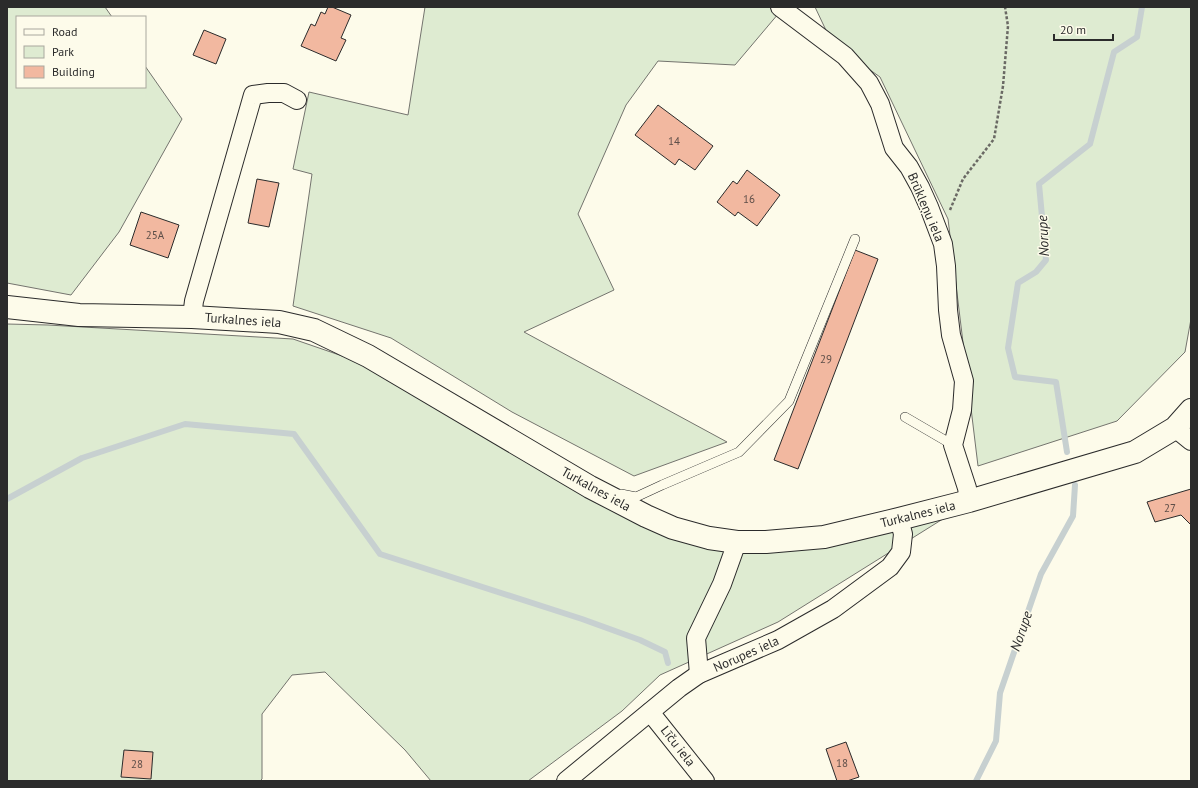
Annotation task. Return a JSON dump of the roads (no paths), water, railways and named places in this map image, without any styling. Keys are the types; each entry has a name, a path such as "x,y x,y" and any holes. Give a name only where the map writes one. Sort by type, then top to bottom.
{"main road":[{"name":"Turkalnes iela","path":"7,307 79,315 192,317 278,322 314,330 368,356 590,487 646,516 674,528 709,538 737,542 766,542 824,537 899,520 970,501 1135,452 1186,434 1191,410"}],"street":[{"name":"Brūkleņu iela","path":"780,7 845,56 868,83 880,104 894,148 909,167 929,207 943,244 951,335 964,381 962,410 953,445"},
{"path":"192,317 194,301 253,95 284,93 297,100"},
{"path":"953,445 970,501"},
{"name":"Norupes iela","path":"566,781 679,688 700,674 778,640 833,609 890,567 901,552 903,534 899,520"},
{"path":"700,674 696,638 722,584 737,542"},
{"name":"Līču iela","path":"650,712 705,781"}],"lane":[{"path":"590,487 636,497 739,452 789,401 855,239"},
{"path":"905,417 953,445"}],"waterway":[{"name":"Norupe","path":"1067,452 1056,382 1015,377 1008,348 1018,283 1036,272 1046,260 1039,184 1090,144 1114,52 1137,37 1142,7"},
{"path":"7,499 82,458 185,424 294,434 380,554 582,619 640,640 665,652 668,663"},
{"name":"Norupe","path":"976,781 996,741 1000,693 1041,574 1073,516 1075,485"}]}
